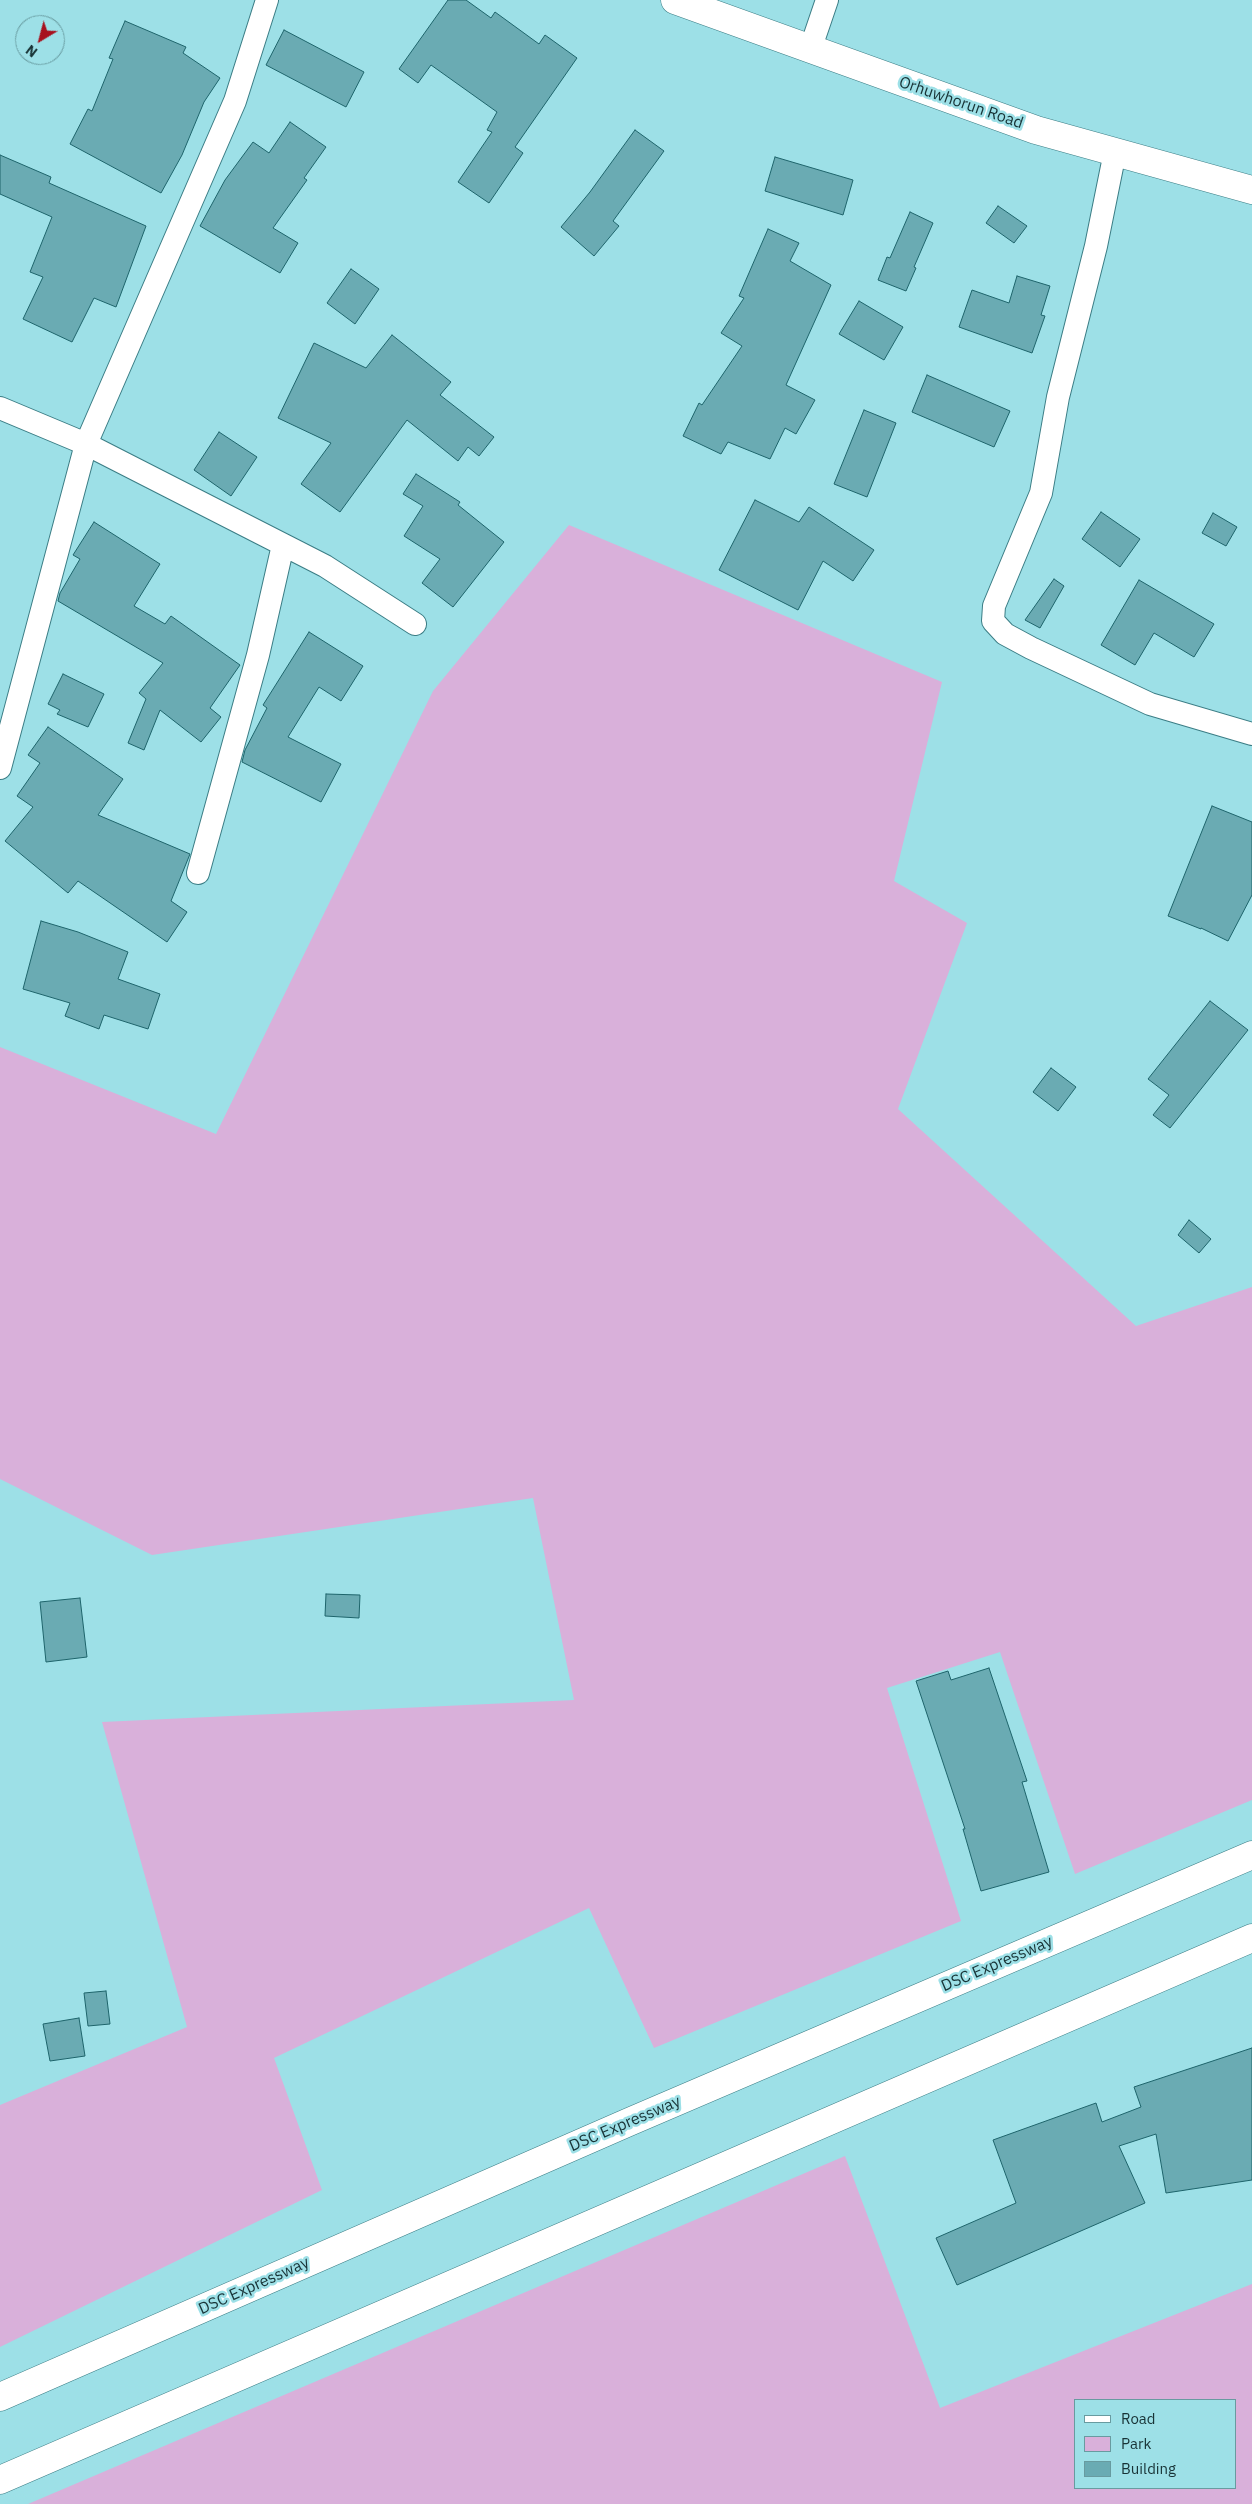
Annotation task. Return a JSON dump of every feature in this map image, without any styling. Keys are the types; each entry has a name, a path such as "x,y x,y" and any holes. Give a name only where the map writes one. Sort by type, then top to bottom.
{"main road":[{"name":"Orhuwhorun Road","path":"675,0 1036,130 1252,190"},
{"name":"DSC Expressway","path":"0,2397 628,2122 1252,1855"},
{"path":"0,2480 1252,1938"}],"street":[{"path":"0,768 86,444 235,101 267,0"},
{"path":"810,50 828,0"},
{"path":"1115,152 1096,246 1058,397 1041,493 994,606 993,621 1005,634 1031,648 1150,704 1252,734"},
{"path":"0,408 86,444 325,566 415,624"},
{"path":"198,873 258,655 282,545"}],"green space":[{"path":"569,525 942,682 894,881 967,923 898,1109 1136,1326 1252,1287 1252,1800 1075,1874 1000,1652 887,1688 961,1921 654,2048 589,1908 274,2058 322,2190 0,2347 0,2105 187,2027 102,1722 574,1700 533,1498 152,1555 0,1479 0,1047 216,1134 433,691"},
{"path":"845,2156 940,2408 1252,2284 1252,2504 28,2504"}],"building":[{"path":"448,0 466,0 491,18 495,12 539,44 545,35 577,58 515,147 523,153 489,203 458,182 492,132 487,130 497,112 431,65 418,83 399,69"},
{"path":"125,21 186,47 183,53 220,78 204,102 182,155 161,193 70,144 88,109 92,111 113,59 109,58"},
{"path":"284,30 364,72 346,107 266,65"},
{"path":"290,122 326,147 304,178 307,180 273,228 298,243 280,273 200,226 225,180 253,142 269,153"},
{"path":"635,130 664,151 613,221 619,226 594,256 561,227 590,192"},
{"path":"0,155 51,177 49,183 146,226 116,307 94,298 72,342 23,319 43,277 30,272 52,217 0,194"},
{"path":"775,157 853,180 843,215 765,191"},
{"path":"998,206 1027,226 1014,243 986,223"},
{"path":"910,212 933,223 906,291 878,280 887,257 890,258"},
{"path":"768,229 799,243 790,261 831,285 786,385 815,400 796,434 785,428 770,459 728,442 721,454 683,436 699,403 702,405 742,346 721,333 744,298 739,296"},
{"path":"351,269 379,289 355,324 327,303"},
{"path":"1017,276 1050,286 1041,315 1045,316 1032,353 959,327 972,290 1009,303"},
{"path":"859,301 903,327 884,360 839,334"},
{"path":"392,335 451,382 440,395 494,437 479,456 468,447 458,461 407,420 340,512 301,484 331,443 278,418 314,343 366,368"},
{"path":"927,375 1010,411 994,447 912,412"},
{"path":"864,410 896,423 867,497 834,484"},
{"path":"219,432 257,457 231,496 194,470"},
{"path":"416,474 460,502 458,505 504,542 453,607 422,583 440,559 404,536 423,506 403,494"},
{"path":"755,500 799,522 809,507 874,550 853,581 823,561 798,610 719,570"},
{"path":"1101,512 1140,539 1120,567 1082,539"},
{"path":"1213,513 1237,527 1226,546 1202,533"},
{"path":"94,522 160,564 134,606 165,624 171,616 240,665 210,708 221,717 201,742 160,710 144,750 128,743 146,699 139,693 163,663 58,601 60,593 80,559 73,555"},
{"path":"1054,579 1064,586 1040,628 1025,620"},
{"path":"1139,580 1214,624 1194,657 1154,633 1135,665 1101,645"},
{"path":"309,632 363,666 341,701 319,687 288,737 341,764 321,802 242,762 245,750 267,708 263,705"},
{"path":"63,674 104,694 88,727 57,714 60,710 48,704"},
{"path":"48,727 123,779 98,815 190,854 171,901 187,912 167,942 78,881 68,893 5,841 33,807 17,796 40,763 28,755"},
{"path":"1212,806 1252,822 1252,895 1228,941 1201,928 1168,916"},
{"path":"41,921 78,932 128,952 118,979 160,994 148,1029 104,1015 99,1029 65,1016 70,1003 23,989"},
{"path":"1210,1001 1248,1030 1170,1128 1153,1115 1169,1095 1148,1079"},
{"path":"1051,1068 1076,1087 1058,1111 1033,1092"},
{"path":"1189,1220 1211,1239 1199,1253 1178,1235"},
{"path":"326,1594 360,1595 359,1618 325,1616"},
{"path":"80,1598 87,1657 46,1662 40,1602"},
{"path":"989,1668 1027,1781 1022,1782 1049,1872 981,1891 963,1829 965,1829 916,1681 948,1671 951,1680"},
{"path":"106,1991 110,2024 88,2026 84,1993"},
{"path":"79,2018 85,2056 50,2061 43,2024"},
{"path":"1252,2048 1252,2180 1166,2193 1156,2134 1119,2146 1145,2203 957,2285 936,2238 1016,2203 993,2140 1096,2103 1102,2122 1141,2107 1134,2087"}]}
